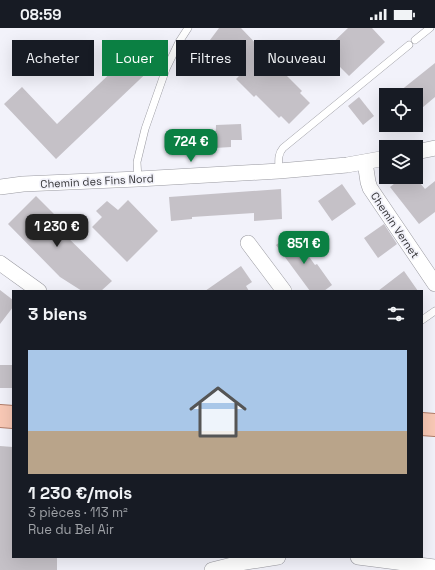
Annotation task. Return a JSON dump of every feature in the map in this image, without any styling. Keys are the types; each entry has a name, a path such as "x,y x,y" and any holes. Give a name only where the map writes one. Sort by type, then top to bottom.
{"main road":[{"path":"0,416 12,417"},
{"path":"423,424 435,424"}],"street":[{"path":"423,151 435,148"},
{"name":"Chemin des Fins Nord","path":"0,187 23,184 138,180 279,171 379,159"},
{"name":"Chemin Vernet","path":"365,162 370,188 435,284"},
{"path":"248,243 283,290"},
{"path":"0,263 38,290"},
{"path":"212,570 240,563 272,558"},
{"path":"366,558 435,567"}],"lane":[{"path":"138,180 138,162 145,129 166,69 179,42 188,28"},
{"path":"279,171 279,157 283,148 430,28"},
{"path":"423,319 435,310"}],"building":[{"path":"219,28 241,28 254,42 254,76 287,76 302,91 300,93 310,103 289,124 281,116 279,118 256,95 254,97 236,79 239,76 246,76 246,40 210,40"},
{"path":"348,28 372,28 385,42 349,76 340,67 340,40 335,40"},
{"path":"435,63 435,97 423,107 423,88 404,88"},
{"path":"107,76 143,76 56,159 4,104 22,87 57,124"},
{"path":"359,97 374,116 363,125 348,106"},
{"path":"241,124 242,140 231,140 231,147 215,148 216,125"},
{"path":"435,181 435,212 419,224 390,187 394,184 421,184 425,189"},
{"path":"342,184 356,204 332,221 318,201"},
{"path":"281,189 282,219 254,221 254,213 192,217 192,219 171,221 169,197"},
{"path":"36,196 59,219 54,224 112,281 102,290 80,290 60,277 8,224"},
{"path":"128,200 158,231 127,262 92,227 102,217 96,211 107,201 118,210"},
{"path":"384,224 397,244 378,258 364,238"},
{"path":"292,233 315,265 317,264 332,285 325,290 309,290 276,245"},
{"path":"241,266 252,282 246,286 248,290 206,290"},
{"path":"404,271 417,290 379,290"},
{"path":"0,290 12,299 12,308 0,324"},
{"path":"0,365 12,365 12,388 0,388"},
{"path":"0,446 12,447 12,558 57,558 57,570 0,570"}]}
